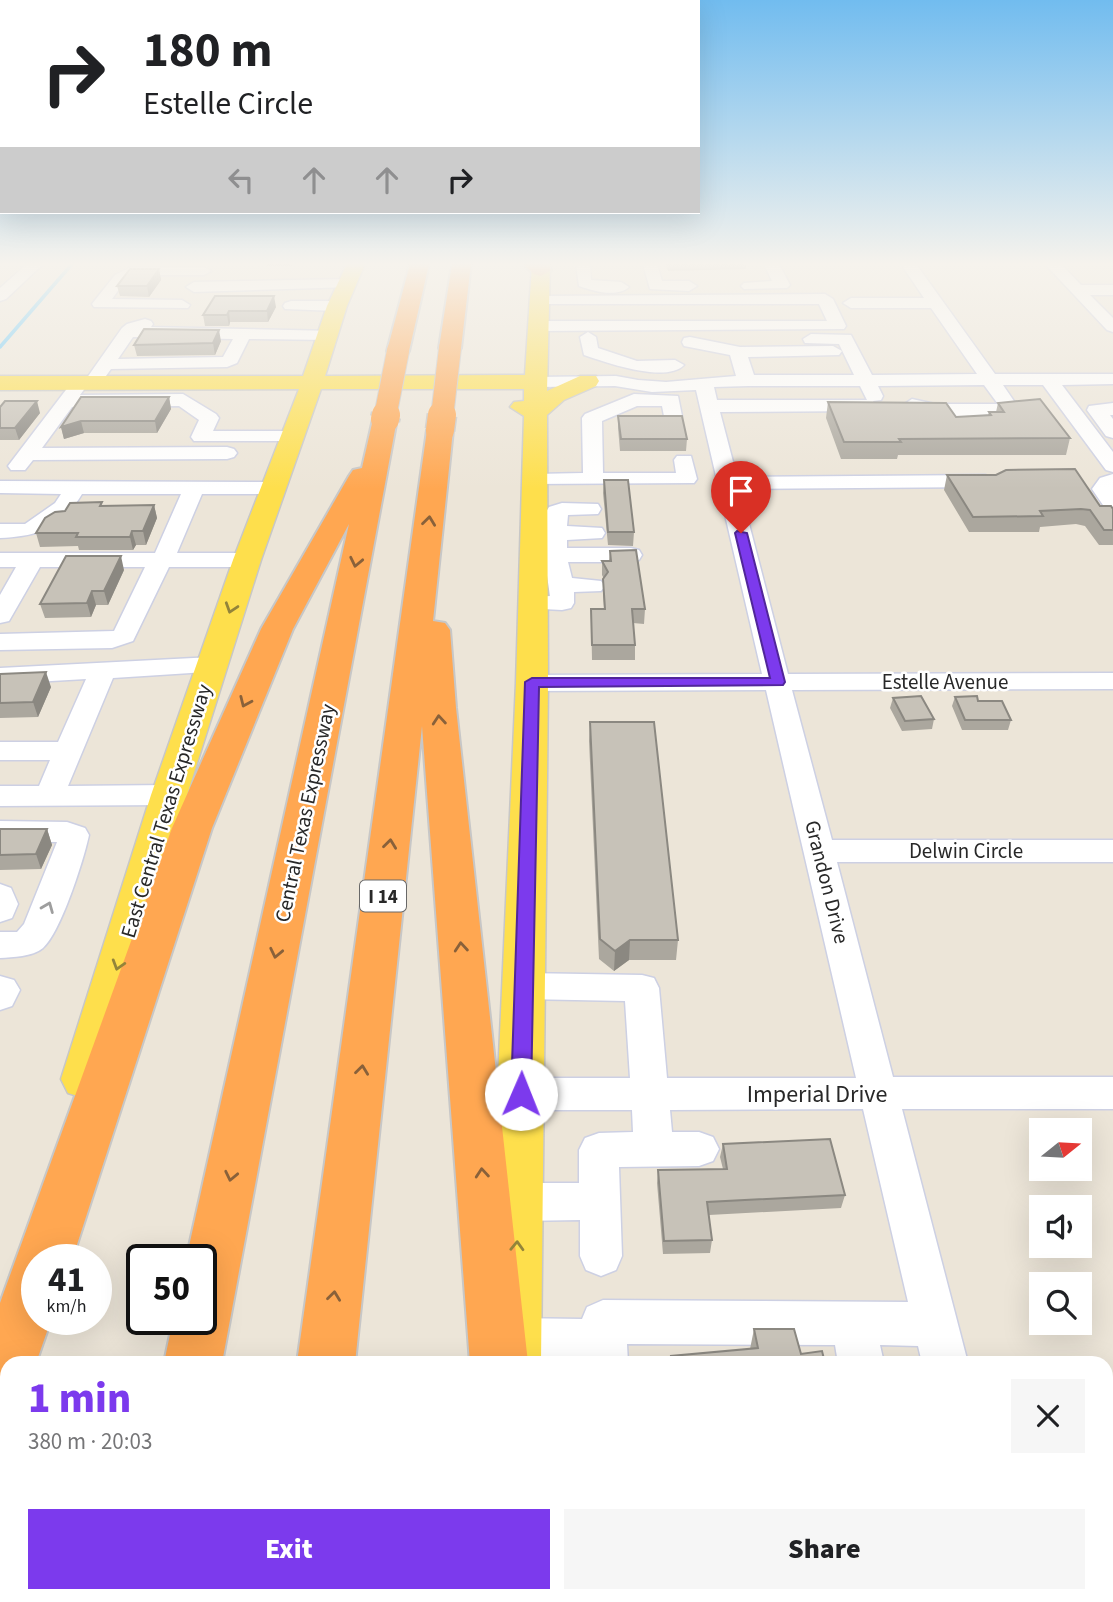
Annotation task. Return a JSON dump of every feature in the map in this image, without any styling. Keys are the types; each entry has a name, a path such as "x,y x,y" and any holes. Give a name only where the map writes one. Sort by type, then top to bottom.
{"highway":[{"name":"Central Texas Expressway","path":"194,1356 401,339"},
{"name":"I 14","path":"327,1356 451,339"},
{"path":"49,1244 192,828 276,629 382,433"},
{"path":"423,576 432,593 438,708 509,1356"},
{"path":"9,1356 21,1323"}],"main road":[{"path":"242,382 300,363 320,339"},
{"name":"East Central Texas Expressway","path":"3,1356 169,795 247,559 327,339"},
{"path":"332,339 334,360 349,367 474,368 499,365 528,355 588,380"},
{"path":"509,1356 518,1202 532,682 552,597 537,339"},
{"path":"536,359 556,395 588,380"},
{"path":"298,421 318,409 364,398 504,399 536,359"},
{"path":"298,421 536,359"},
{"path":"0,383 93,376 242,382 275,392 290,400 298,421"}],"street":[{"path":"1,494 21,456 66,402 93,376 147,339"},
{"path":"231,359 241,339"},
{"path":"93,376 220,363 255,354 264,339"},
{"path":"536,359 573,339"},
{"path":"587,339 590,351 658,370"},
{"path":"683,339 703,346 738,365"},
{"path":"546,525 593,470 590,422 595,416 634,400 671,400 673,416 710,398 738,365 734,340 845,339 878,405"},
{"path":"588,380 616,381 628,386 710,398 909,405 935,410 1003,410 1009,407 960,339"},
{"path":"616,381 626,376 699,365 858,365 989,379 1113,379"},
{"path":"658,370 660,379 710,398"},
{"path":"1048,379 1113,466"},
{"name":"Grandon Drive","path":"710,398 940,1343"},
{"path":"39,404 183,400 209,418 201,437"},
{"path":"1113,409 1096,410 1113,432"},
{"path":"21,456 201,437 298,421"},
{"path":"21,456 125,453 116,469 127,473 209,471 218,453 298,421"},
{"path":"593,470 687,479 684,460 726,472 992,481"},
{"path":"1113,480 1107,482 1103,489 1113,503"},
{"path":"1,494 75,487 190,497"},
{"path":"0,531 30,530 63,507 75,487"},
{"path":"1,494 63,507 272,488"},
{"path":"0,642 112,640 124,636 153,572 163,560 190,497"},
{"path":"546,525 562,509 590,509"},
{"path":"546,525 594,533"},
{"path":"546,525 631,555"},
{"path":"0,560 247,559"},
{"path":"0,616 32,560"},
{"path":"552,597 590,594"},
{"path":"0,676 213,665"},
{"path":"49,796 103,671"},
{"name":"Estelle Avenue","path":"532,682 1113,681"},
{"path":"0,751 69,751"},
{"path":"0,796 169,795"},
{"path":"0,831 67,832 74,835 41,924 32,938 17,944 0,945"},
{"name":"Delwin Circle","path":"819,851 1113,851"},
{"path":"0,896 0,911"},
{"path":"524,986 642,988 654,1149"},
{"path":"0,990 0,996"},
{"name":"Imperial Drive","path":"521,1094 1113,1093"},
{"path":"601,1256 599,1150 699,1149"},
{"path":"518,1202 600,1201"},
{"path":"509,1356 604,1353 603,1322 857,1343 940,1343"}],"building":[{"path":"138,339 215,339 213,343 134,345"},
{"path":"81,397 169,397 155,421 81,421 61,427"},
{"path":"1040,399 1070,438 844,442 828,402 946,403 956,417 991,415 989,412 1004,412 998,403"},
{"path":"5,401 37,401 15,428 0,428 0,407"},
{"path":"618,416 682,416 687,439 621,439"},
{"path":"1075,469 1100,506 1111,506 1113,509 1113,530 1104,530 1090,510 1081,509 1040,511 1043,516 973,517 947,475 996,475 1006,470"},
{"path":"604,480 628,480 634,532 608,532"},
{"path":"102,502 100,506 154,505 143,531 132,531 130,537 76,537 78,533 36,533 45,518 55,512 65,511 70,503"},
{"path":"636,550 645,609 632,609 635,645 592,645 591,609 605,609 603,579 608,572 602,561 611,561 610,551"},
{"path":"66,556 121,556 104,591 92,591 87,603 40,604"},
{"path":"46,672 33,702 0,703 0,674"},
{"path":"921,696 934,719 905,721 893,698"},
{"path":"977,696 978,701 1002,701 1011,720 965,720 955,697"},
{"path":"590,722 654,722 678,940 630,940 615,951 600,939"},
{"path":"0,829 47,829 36,854 0,855"},
{"path":"830,1139 845,1195 707,1202 712,1240 664,1241 658,1170 727,1169 723,1144"},
{"path":"754,1329 794,1329 801,1354 822,1351 823,1356 671,1356 758,1348"}],"waterway":[{"path":"0,347 7,339"}],"route":[{"path":"521,1094 532,682 778,682 741,533"}]}
